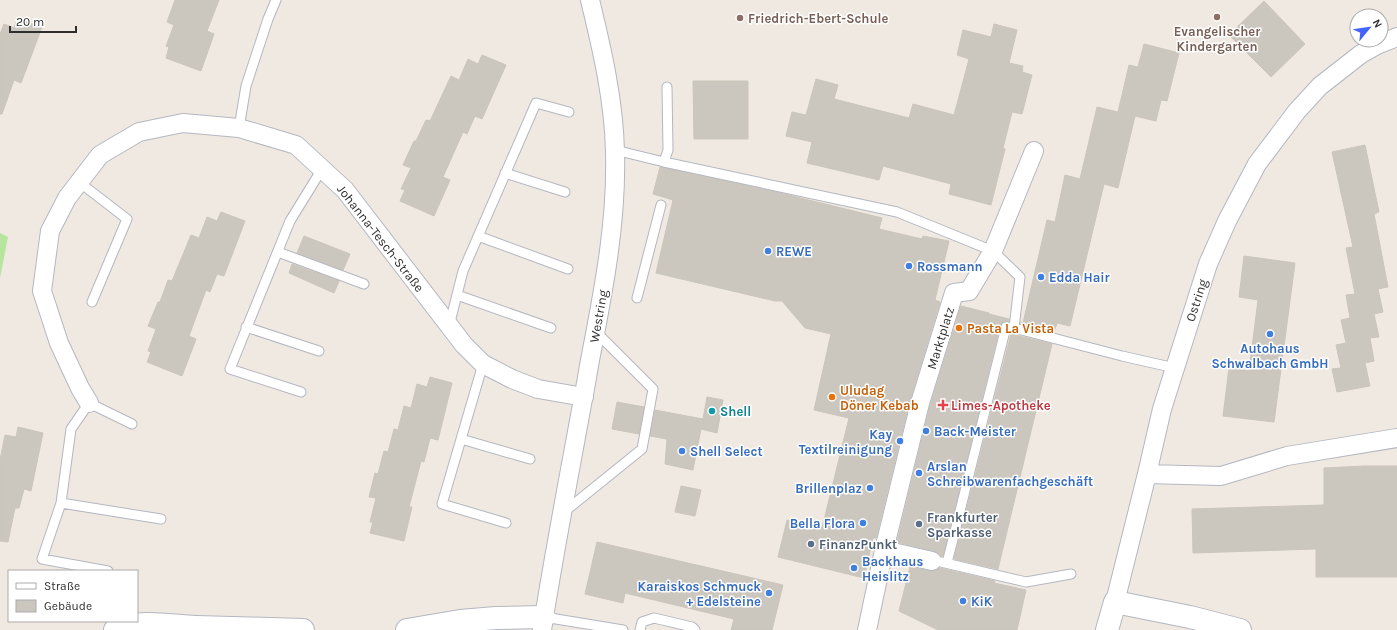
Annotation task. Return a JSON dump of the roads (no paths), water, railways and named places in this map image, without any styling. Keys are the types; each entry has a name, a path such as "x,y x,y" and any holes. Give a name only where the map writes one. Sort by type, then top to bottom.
{"main road":[{"name":"Ostring","path":"1107,630 1115,602"},
{"path":"1115,602 1190,617 1240,630"},
{"path":"407,630 460,621 496,618 543,623"},
{"path":"115,630 127,625 150,623 185,626 303,630"}],"street":[{"name":"Westring","path":"543,623 561,514 596,332 611,240 615,188 615,150 608,78 590,0"},
{"name":"Ostring","path":"1115,602 1162,409 1208,264 1227,221 1257,164 1297,111 1320,86 1360,54 1397,36"},
{"name":"Johanna-Tesch-Straße","path":"89,403 80,388 59,343 42,291 50,231 67,198 100,155 139,132 183,122 239,128 296,145 345,190 449,326 483,364 512,379 538,389 584,397"},
{"name":"Marktplatz","path":"867,630 884,550 920,403 954,293 969,291 993,251 1034,150"},
{"path":"1147,474 1221,476 1287,456 1397,438"},
{"path":"884,550 939,562"}],"lane":[{"path":"239,128 246,86 268,19 276,0"},
{"path":"664,162 668,150 667,87"},
{"path":"449,326 463,271 536,103 569,112"},
{"path":"615,150 897,212 993,251 1020,276 1014,328"},
{"path":"301,392 230,369 290,221 322,169"},
{"path":"505,173 565,192"},
{"path":"79,182 126,219 92,302"},
{"path":"637,298 661,205"},
{"path":"478,236 568,269"},
{"path":"278,252 364,284"},
{"path":"457,295 551,328"},
{"path":"246,327 319,351"},
{"path":"1071,574 1026,582 939,562 1006,327 1175,368"},
{"path":"561,514 642,449 653,389 596,332"},
{"path":"483,364 442,504 506,523"},
{"path":"102,570 42,559 61,503 71,429 89,403 132,424"},
{"path":"461,439 530,459"},
{"path":"61,503 161,519"},
{"path":"640,630 642,622 654,618 692,627 694,630"},
{"path":"543,623 623,630"}],"place":[{"name":"Evangelischer Kindergarten","path":"1217,17"},
{"name":"Friedrich-Ebert-Schule","path":"740,18"},
{"name":"REWE","path":"768,251"},
{"name":"Rossmann","path":"909,266"},
{"name":"Edda Hair","path":"1041,277"},
{"name":"Pasta La Vista","path":"959,328"},
{"name":"Autohaus Schwalbach GmbH","path":"1270,334"},
{"name":"Uludag Döner Kebab","path":"832,397"},
{"name":"Limes-Apotheke","path":"943,405"},
{"name":"Shell","path":"712,411"},
{"name":"Back-Meister","path":"926,431"},
{"name":"Kay Textilreinigung","path":"900,441"},
{"name":"Shell Select","path":"682,451"},
{"name":"Arslan Schreibwarenfachgeschäft","path":"919,473"},
{"name":"Brillenplaz","path":"870,488"},
{"name":"Bella Flora","path":"863,523"},
{"name":"Frankfurter Sparkasse","path":"919,524"},
{"name":"FinanzPunkt","path":"811,544"},
{"name":"Backhaus Heislitz","path":"854,568"},
{"name":"Karaiskos Schmuck + Edelsteine","path":"769,593"},
{"name":"KiK","path":"963,601"}]}
